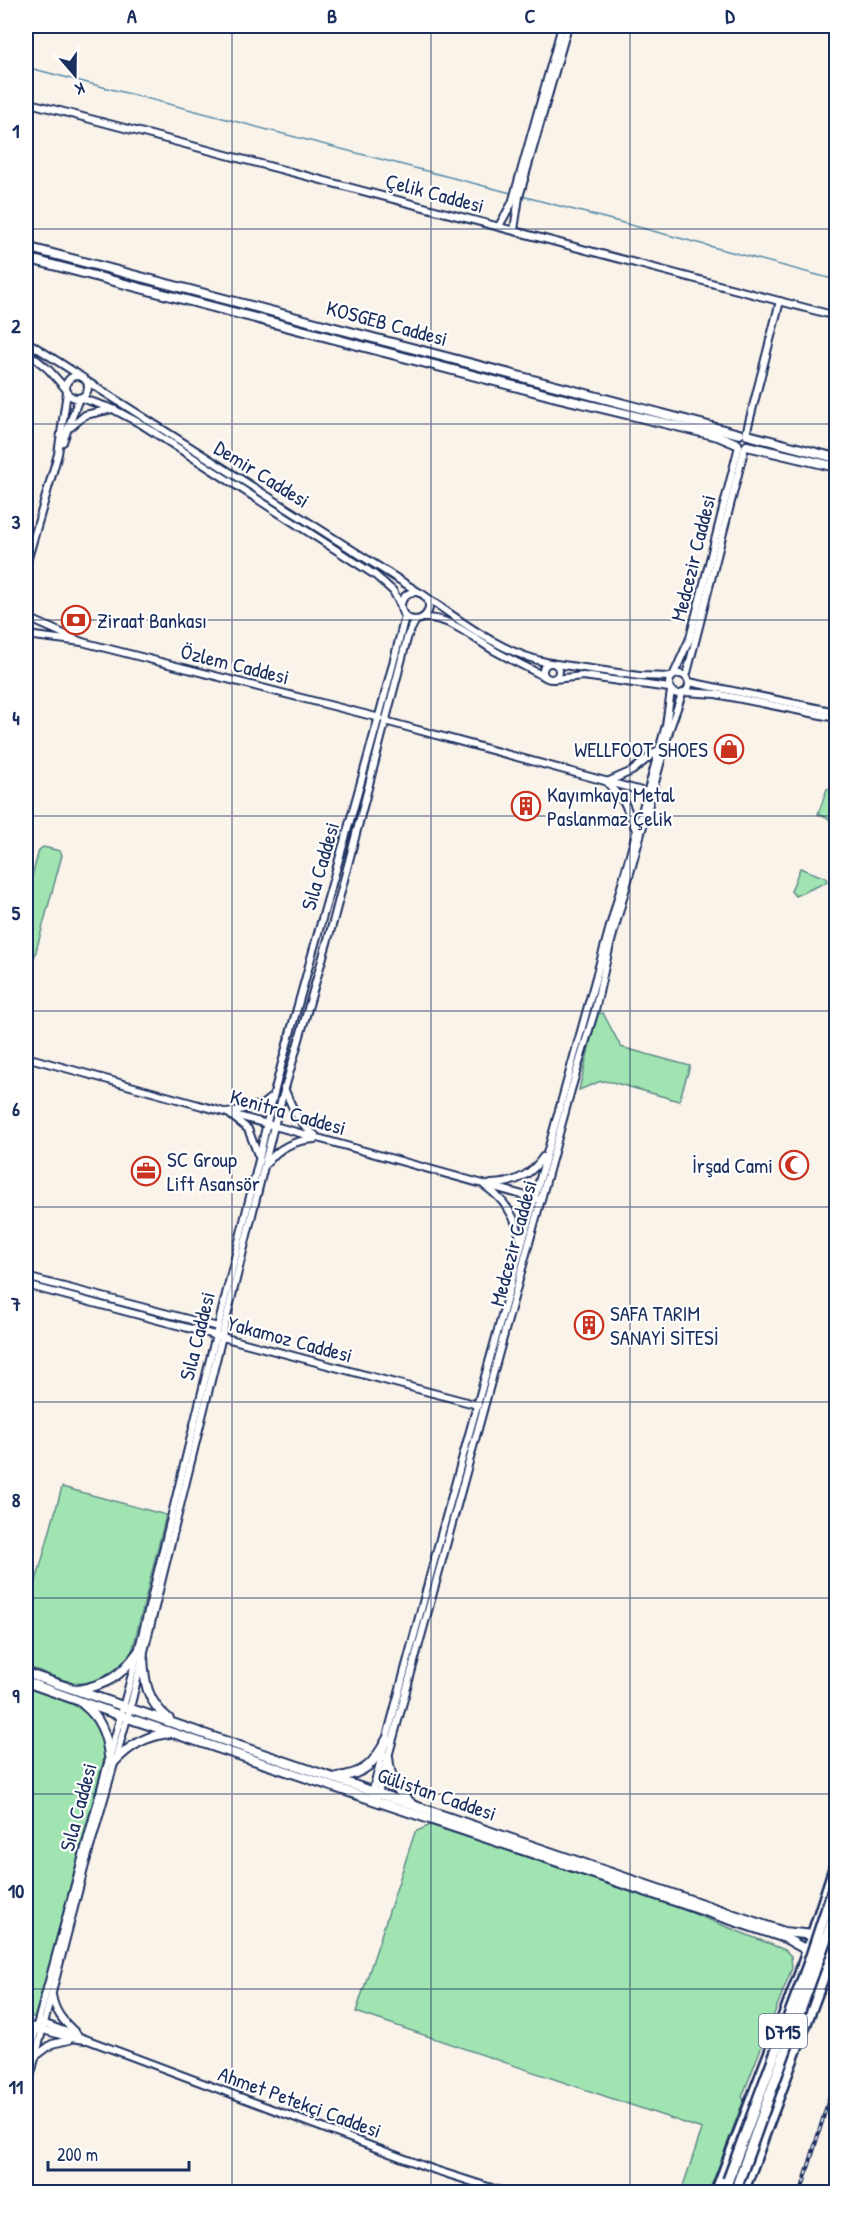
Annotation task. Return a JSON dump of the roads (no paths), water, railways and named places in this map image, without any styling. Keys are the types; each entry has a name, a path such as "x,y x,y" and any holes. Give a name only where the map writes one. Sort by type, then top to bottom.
{"highway":[{"path":"716,2193 807,1952 837,1862"},
{"name":"D715","path":"733,2185 837,1880"},
{"name":"D715","path":"723,2193 733,2185 837,1911"},
{"path":"742,2193 833,1960 836,1944"}],"main road":[{"name":"KOSGEB Caddesi","path":"26,247 837,458"},
{"name":"KOSGEB Caddesi","path":"26,258 556,397 718,436 742,446 837,467"},
{"path":"745,434 750,440 742,446 736,440 745,434"},
{"path":"140,1654 107,1683 75,1695 100,1722 111,1759 134,1744 158,1735 172,1733"},
{"path":"140,1654 147,1691 162,1714 175,1723"},
{"name":"Gülistan Caddesi","path":"26,1673 123,1716 375,1796 785,1938 817,1960 833,1960"},
{"name":"Gülistan Caddesi","path":"26,1682 126,1707 335,1778 375,1796 416,1806 784,1932 824,1936 836,1944"},
{"path":"335,1778 352,1775 369,1767 387,1739"},
{"path":"388,1757 395,1787 416,1806"}],"street":[{"path":"520,184 562,26"},
{"path":"514,230 514,204 568,26"},
{"path":"815,26 837,32"},
{"name":"Çelik Caddesi","path":"26,102 837,316"},
{"path":"499,226 514,204"},
{"path":"745,434 780,301"},
{"path":"26,341 88,382 88,391 80,398 58,454 26,565"},
{"path":"26,351 48,369 72,397 80,398"},
{"path":"58,454 69,379 80,376"},
{"name":"Demir Caddesi","path":"88,382 512,651 553,664 639,676 672,677"},
{"name":"Demir Caddesi","path":"80,398 113,409 141,424 375,575 388,585 401,606"},
{"path":"67,433 73,424 85,415 113,409"},
{"name":"Medcezir Caddesi","path":"672,677 690,638 742,446"},
{"name":"Medcezir Caddesi","path":"687,679 742,446"},
{"path":"423,618 429,607 422,595 413,593 407,595 401,606 405,616 416,620 423,618 445,620 492,650 545,677 554,679 583,676 670,690 676,694 716,694 837,718"},
{"name":"Sıla Caddesi","path":"26,2093 32,2056 140,1654 214,1336 262,1163 266,1124 273,1096 337,863 382,720 405,616"},
{"name":"Özlem Caddesi","path":"26,617 82,642"},
{"path":"140,1654 223,1338 262,1163 333,922 382,720 408,635 416,620"},
{"name":"Özlem Caddesi","path":"26,635 82,642 382,720 650,794"},
{"path":"545,677 543,668 553,664 560,672 554,679"},
{"path":"670,690 672,677 679,674 687,679 837,712"},
{"path":"684,693 688,687 687,679"},
{"name":"Medcezir Caddesi","path":"375,1796 387,1739 521,1247 538,1199 547,1151 636,830 650,794 668,717 670,690"},
{"name":"Medcezir Caddesi","path":"375,1796 388,1757 538,1199 595,1010 650,794 670,728 684,693"},
{"path":"636,830 625,804 606,782 632,771 659,750"},
{"name":"Kenitra Caddesi","path":"26,1057 538,1199"},
{"path":"284,1088 303,1125 320,1138"},
{"path":"228,1113 263,1104 273,1096"},
{"path":"228,1113 248,1129 262,1163"},
{"path":"262,1163 285,1147 300,1141 320,1138"},
{"path":"482,1184 501,1184 523,1177 534,1169 547,1151"},
{"path":"482,1184 495,1193 509,1210 518,1229 521,1247"},
{"name":"Yakamoz Caddesi","path":"26,1277 225,1329"},
{"name":"Yakamoz Caddesi","path":"26,1285 478,1405"},
{"name":"Sıla Caddesi","path":"40,2026 52,1993 111,1759"},
{"path":"52,1993 54,2008 81,2039"},
{"name":"Ahmet Petekçi Caddesi","path":"26,2025 40,2026 81,2039 432,2169 504,2193"},
{"path":"26,2045 32,2056 57,2042 81,2039"},
{"name":"Sıla Caddesi","path":"26,2066 32,2056"}],"waterway":[{"path":"26,67 511,193"},
{"path":"522,196 836,280"}],"railway":[{"path":"801,2192 836,2075"}],"place":[{"name":"Ziraat Bankası","path":"76,620"},
{"name":"WELLFOOT SHOES","path":"729,749"},
{"name":"Kayımkaya Metal Paslanmaz Çelik","path":"526,806"},
{"name":"İrşad Cami","path":"794,1165"},
{"name":"SC Group Lift Asansör","path":"146,1171"},
{"name":"SAFA TARIM SANAYİ SİTESİ","path":"589,1325"}]}
